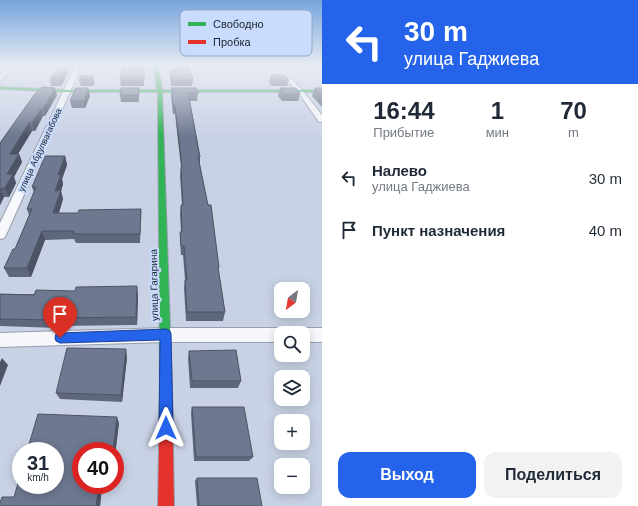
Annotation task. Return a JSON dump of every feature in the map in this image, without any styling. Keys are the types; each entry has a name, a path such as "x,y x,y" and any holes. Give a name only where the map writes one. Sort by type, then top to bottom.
{"street":[{"path":"14,89 68,91 322,91"},
{"path":"298,89 322,120"},
{"name":"улица Абдулвагабова","path":"0,236 68,91"},
{"name":"улица Гагарина","path":"160,91 166,334 166,506"},
{"path":"0,340 166,334 274,335"},
{"path":"310,335 322,335"}],"building":[{"path":"40,89 55,89 43,109 41,109 32,123 29,123 10,154 19,154 7,174 13,174 5,188 0,189 0,143 34,95"},
{"path":"76,89 88,89 84,101 70,101"},
{"path":"121,89 139,89 139,95 120,95"},
{"path":"172,89 196,89 198,93 188,93 200,157 198,157 208,205 211,205 225,312 187,312 185,280 187,280 184,246 181,246 180,232 182,232 181,205 183,205 182,167 175,106 173,106"},
{"path":"280,89 296,89 300,94 284,94"},
{"path":"315,89 322,89 322,97"},
{"path":"45,156 65,156 58,175 61,175 55,191 61,190 53,213 78,213 79,210 141,209 140,234 73,234 74,231 42,231 27,268 4,268 13,249 15,249 32,209 27,209 36,187 32,187"},
{"path":"137,286 136,317 55,318 54,320 0,319 0,294 34,295 36,290 75,291 76,287"},
{"path":"67,348 126,349 121,395 56,393"},
{"path":"236,350 241,381 192,381 189,351"},
{"path":"192,407 244,407 253,457 196,457"},
{"path":"38,414 117,417 114,442 72,442 72,494 98,494 96,506 0,506 2,497 14,497 15,494 64,494 64,442 30,442"},
{"path":"197,478 257,478 262,506 199,506"}],"traffic: fast":[{"path":"14,89 67,91 322,91"},
{"path":"160,89 166,387"}],"traffic: jam":[{"path":"166,387 166,506"}],"route":[{"path":"60,338 166,334 166,428"}]}
